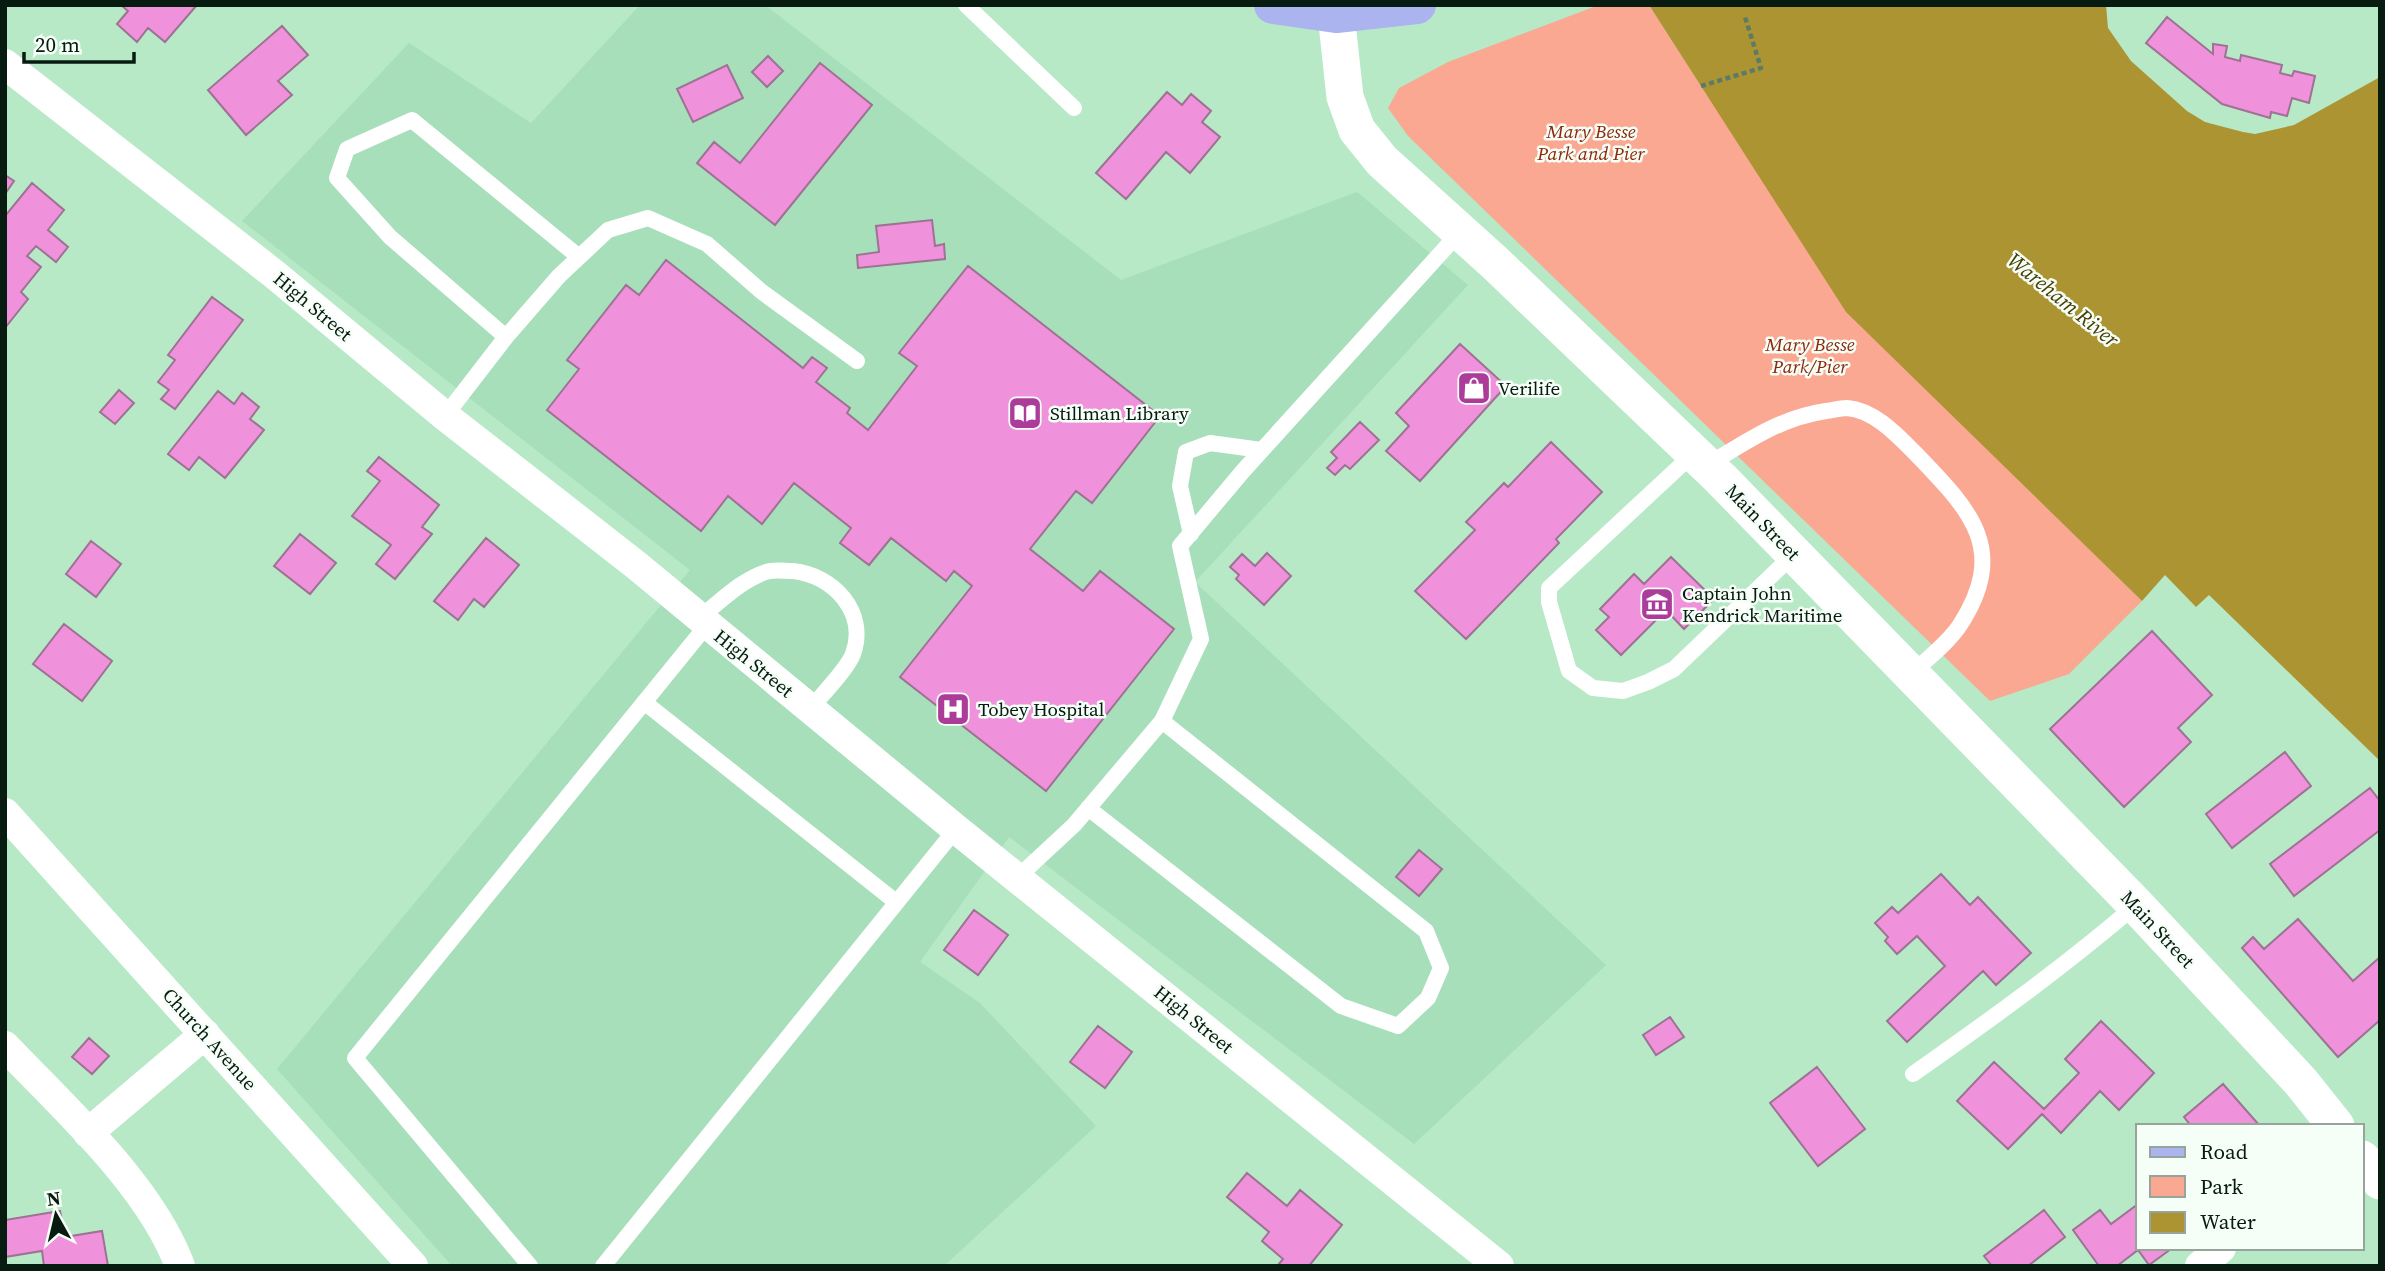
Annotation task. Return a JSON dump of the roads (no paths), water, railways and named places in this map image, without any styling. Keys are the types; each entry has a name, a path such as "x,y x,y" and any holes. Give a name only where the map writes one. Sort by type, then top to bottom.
{"main road":[{"path":"1273,5 1336,13 1417,5"}],"street":[{"name":"Main Street","path":"1336,13 1345,97 1357,130 1382,161 1494,262 1794,554 2136,905 2301,1082 2334,1124"},
{"name":"High Street","path":"5,64 274,274 445,416 703,621 1499,1266"},
{"name":"Church Avenue","path":"5,813 413,1266"},
{"path":"88,1133 205,1034"},
{"path":"5,1046 88,1133 150,1210 165,1233 180,1266"},
{"path":"2364,1161 2380,1181"},
{"path":"2200,1266 2219,1250"}],"lane":[{"path":"966,5 1074,108"},
{"path":"506,337 390,237 337,178 347,149 412,120 579,257"},
{"path":"445,416 506,337 559,276 608,230 648,218 707,244 762,292 856,361"},
{"path":"1017,878 1074,825 1162,721 1201,639 1180,546 1261,450 1459,233"},
{"path":"1794,554 1674,669 1623,691 1592,688 1569,671 1549,602 1549,588 1700,460 1769,427 1807,414 1848,408 1874,417 1905,443 1963,508 1979,537 1984,562 1969,607 1959,627 1911,674"},
{"path":"1191,534 1180,486 1186,452 1210,443 1261,450"},
{"path":"530,1266 355,1058 644,702 703,621 738,587 768,571 805,573 836,588 845,598 853,616 855,645 852,657 810,709"},
{"path":"644,702 896,902"},
{"path":"1088,808 1341,1006 1398,1026 1428,998 1441,968 1426,931 1162,721"},
{"path":"603,1266 956,828"},
{"path":"1913,1074 2021,999 2136,905"}],"water":[{"name":"Wareham River","path":"1649,5 2106,5 2108,28 2131,61 2187,111 2205,122 2255,134 2294,125 2380,77 2380,761 2209,595 2196,607 2165,575 2142,601 1846,312"}],"place":[{"name":"Verilife","path":"1474,388"},
{"name":"Stillman Library","path":"1025,413"},
{"name":"Captain John Kendrick Maritime","path":"1657,604"},
{"name":"Tobey Hospital","path":"953,709"}],"park label":[{"name":"Mary Besse Park and Pier","path":"1591,142"},
{"name":"Mary Besse Park/Pier","path":"1810,355"}]}
